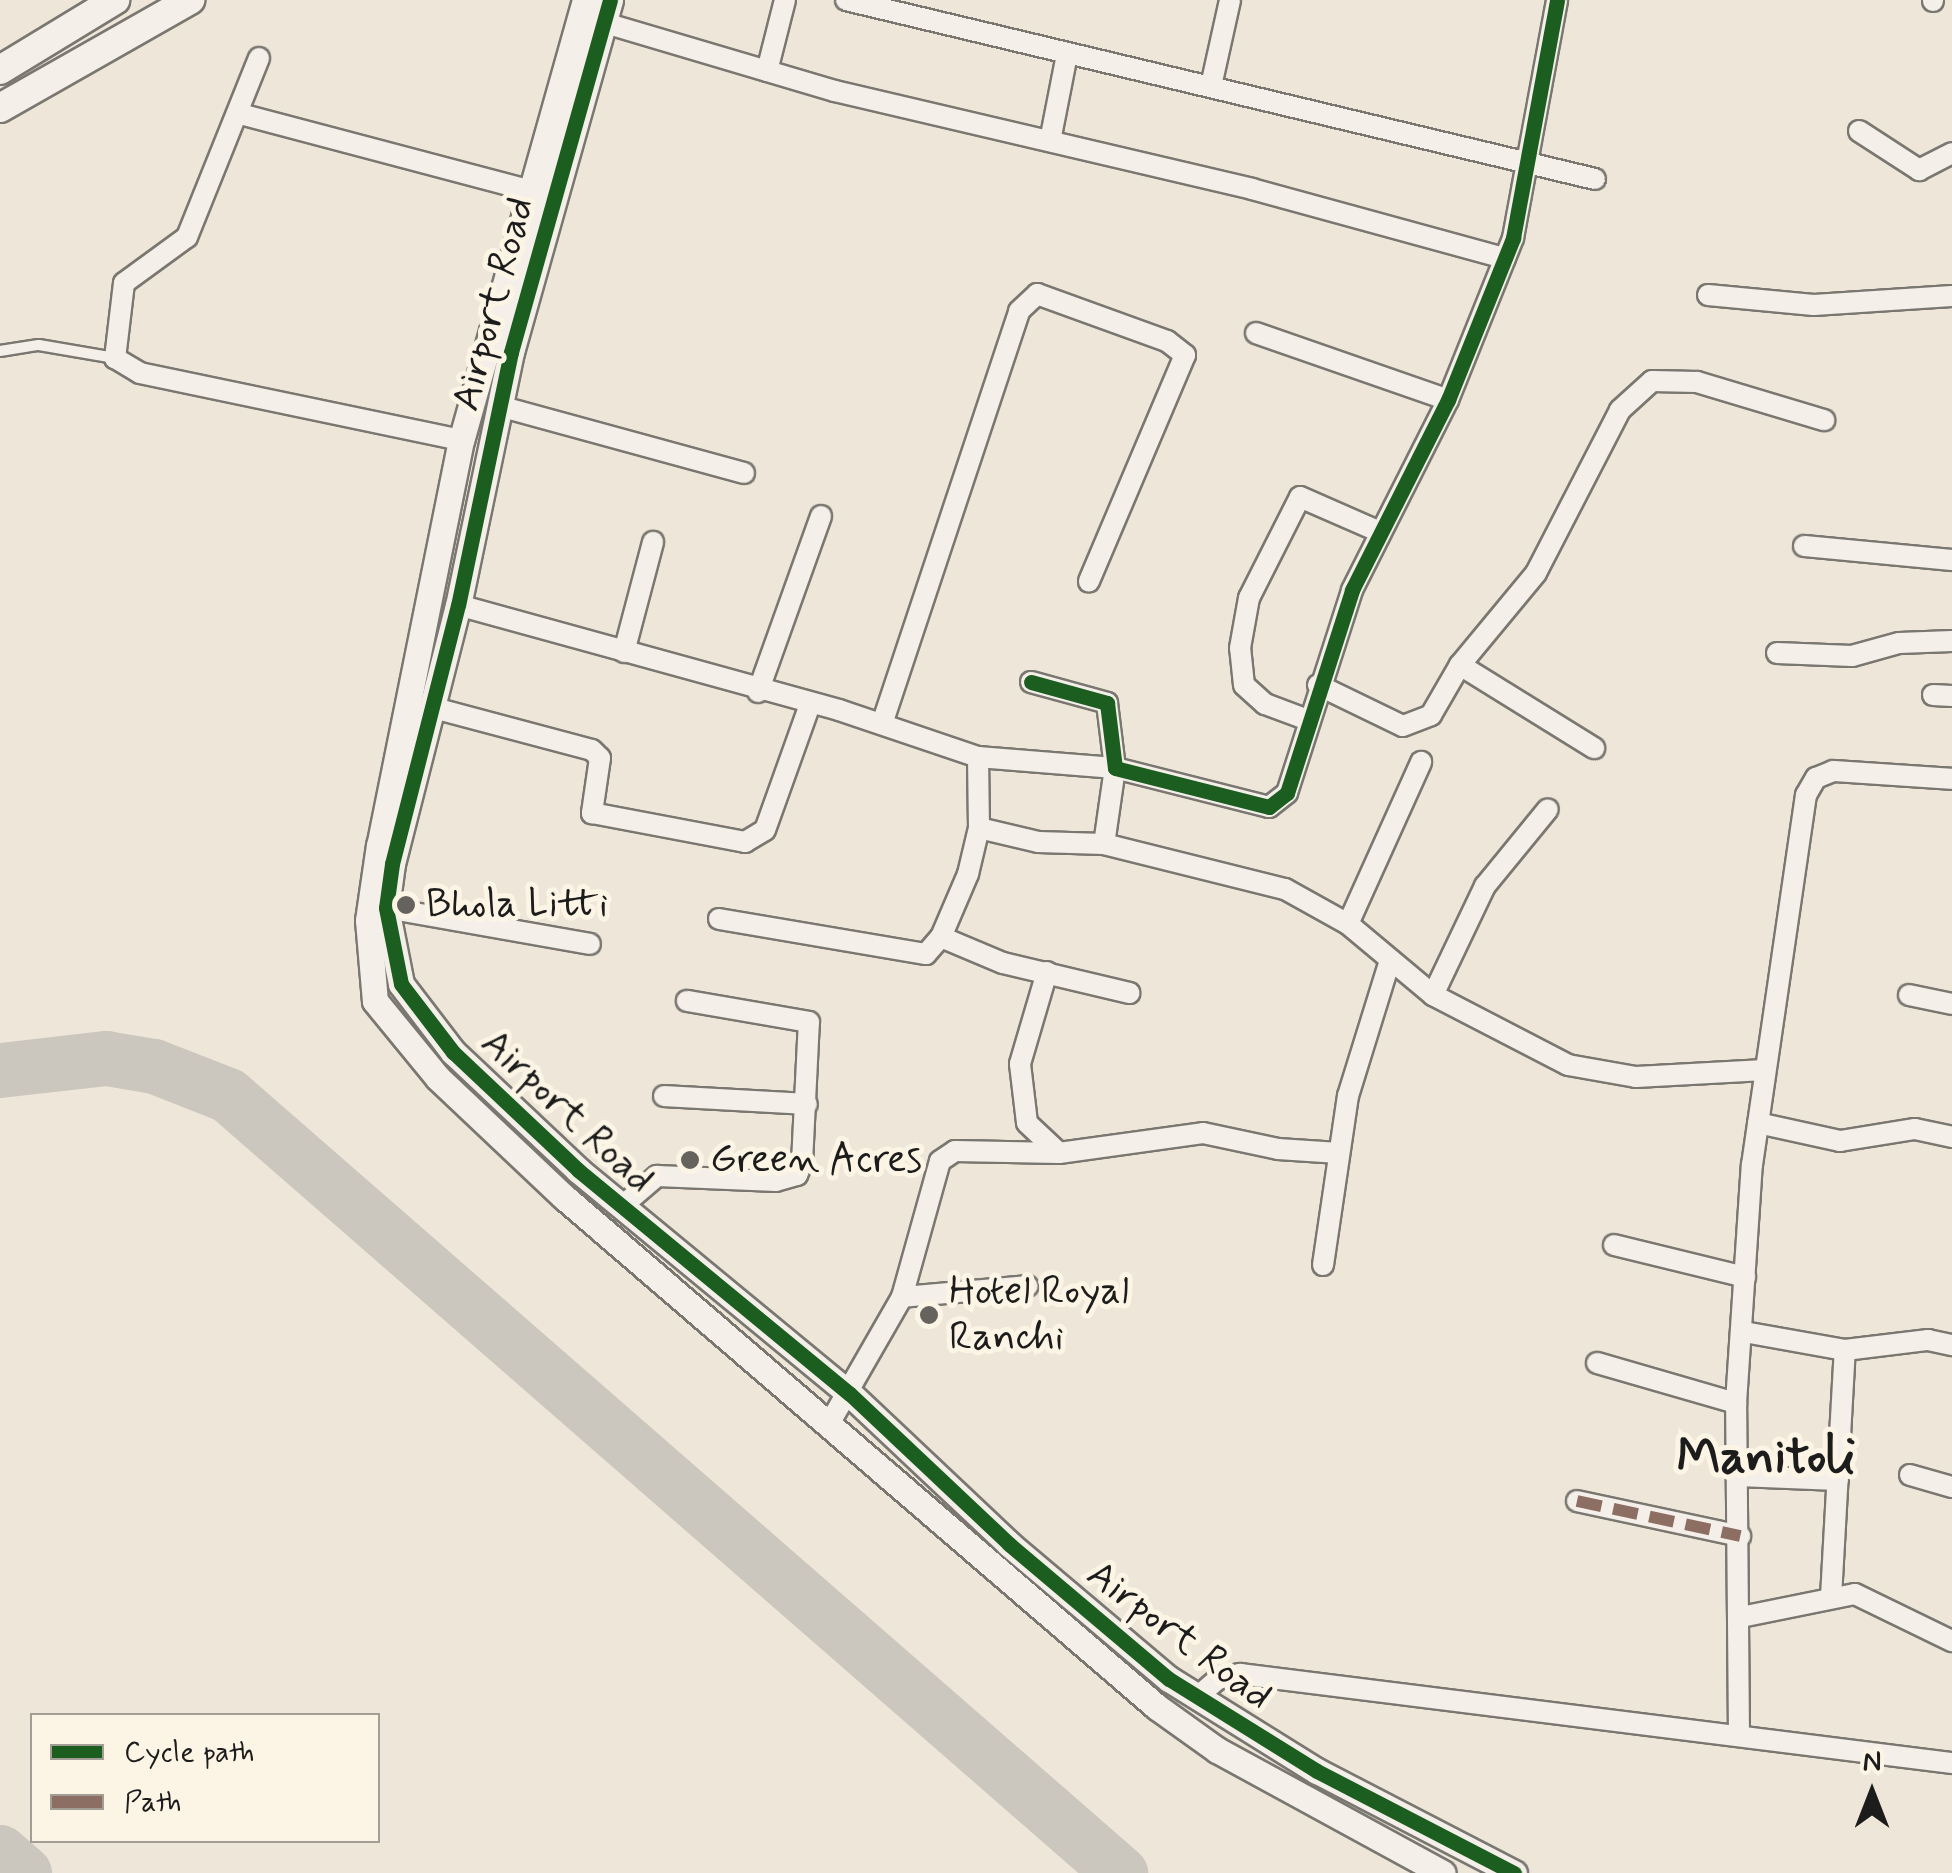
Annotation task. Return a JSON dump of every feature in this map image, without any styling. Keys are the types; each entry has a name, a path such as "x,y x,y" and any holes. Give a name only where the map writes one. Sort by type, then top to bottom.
{"main road":[{"path":"0,70 115,0"},
{"path":"0,108 190,0"}],"street":[{"name":"Airport Road","path":"584,0 461,440 379,845 368,920 375,1001 438,1078 564,1197 1156,1707 1217,1750 1443,1873"},
{"path":"767,71 785,0"},
{"path":"846,0 1529,160 1595,179"},
{"path":"1212,86 1230,0"},
{"path":"458,605 882,724 978,757 1115,768 1269,807 1287,793 1318,684 1380,532 1448,400 1505,258 1522,210 1557,0"},
{"name":"Airport Road","path":"607,12 499,406 458,605 386,908 401,984 453,1052 621,1207 850,1394 1009,1544 1196,1698 1317,1771 1514,1873"},
{"path":"607,12 767,71 1505,258"},
{"path":"1050,142 1067,54"},
{"path":"259,58 240,114 187,237 124,284 115,358 140,373 461,440"},
{"path":"240,114 555,198"},
{"path":"1859,131 1919,170 1952,153"},
{"path":"882,724 1018,311 1037,294 1167,341 1185,355 1089,581"},
{"path":"1708,295 1814,304 1952,297"},
{"path":"1256,333 1448,400"},
{"path":"1318,684 1403,726 1418,725 1460,666 1536,573 1637,390 1672,377 1824,420"},
{"path":"499,406 744,474"},
{"path":"1308,720 1265,704 1244,685 1240,648 1249,598 1300,497 1380,532"},
{"path":"758,692 822,516"},
{"path":"624,652 653,542"},
{"path":"1804,546 1952,560"},
{"path":"1777,653 1852,656 1899,642 1952,641"},
{"path":"1460,666 1594,748"},
{"path":"1031,682 1108,702 1115,768 1104,844"},
{"path":"434,708 592,750 600,758 592,813 745,842 765,830 810,704"},
{"path":"719,919 914,957 941,937 979,828 978,757"},
{"path":"1348,924 1421,762"},
{"path":"1740,1735 1736,1403 1758,1122 1806,795 1816,778 1833,771 1952,779"},
{"path":"1433,994 1485,886 1548,809"},
{"path":"979,828 1038,842 1104,844 1285,888 1348,924 1433,994 1568,1065 1636,1077 1764,1070"},
{"path":"386,908 590,944"},
{"path":"941,937 1047,972 1130,993"},
{"path":"1323,1265 1352,1076 1390,960"},
{"path":"1047,972 1020,1064 1028,1123 1059,1152"},
{"path":"1909,994 1952,1004"},
{"path":"621,1207 657,1176 776,1180 797,1175 807,1104 809,1022 687,1002"},
{"path":"664,1096 807,1104"},
{"path":"1758,1122 1829,1140 1915,1129 1952,1137"},
{"path":"829,1424 850,1394 902,1297 940,1162 955,1151 1059,1152 1203,1133 1278,1150 1339,1152"},
{"path":"1614,1245 1745,1278"},
{"path":"902,1297 1028,1286"},
{"path":"1744,1332 1844,1350 1928,1340 1952,1345"},
{"path":"1832,1597 1844,1350"},
{"path":"1597,1363 1736,1403"},
{"path":"1910,1475 1952,1487"},
{"path":"1738,1476 1838,1480"},
{"path":"1578,1500 1740,1536"},
{"path":"1741,1617 1855,1594 1879,1602 1952,1641"},
{"path":"1196,1698 1218,1679 1240,1674 1952,1763"}],"lane":[{"path":"0,351 39,345 115,358"}],"taxiway":[{"path":"0,1070 106,1058 154,1066 228,1095 1120,1873"},
{"path":"0,1852 24,1873"}],"marked path":[{"path":"1577,1501 1740,1536"}],"cycle path":[{"path":"610,0 511,352 458,605 392,864 386,908 401,984 453,1052 578,1170 850,1394 1009,1544 1169,1679 1317,1771 1514,1873"},
{"path":"1031,682 1107,703 1115,768 1269,807 1287,793 1352,590 1448,400 1513,238 1557,0"}],"place":[{"name":"Bhola Litti","path":"406,905"},
{"name":"Green Acres","path":"690,1160"},
{"name":"Hotel Royal Ranchi","path":"929,1315"}],"district":[{"name":"Manitoli","path":"1766,1459"}]}
